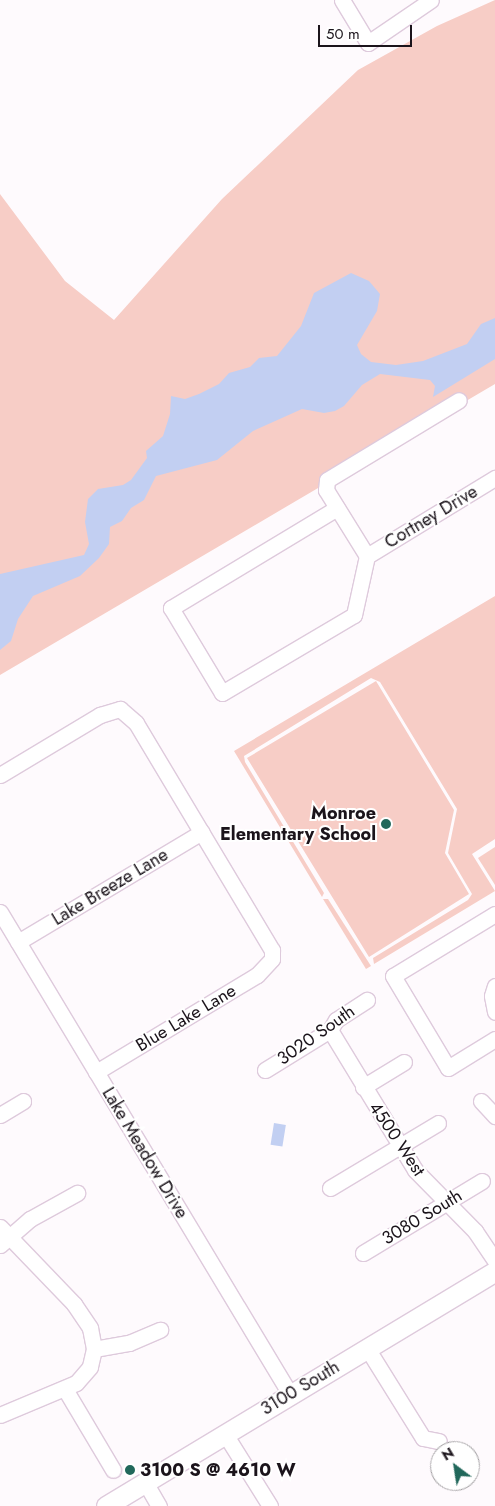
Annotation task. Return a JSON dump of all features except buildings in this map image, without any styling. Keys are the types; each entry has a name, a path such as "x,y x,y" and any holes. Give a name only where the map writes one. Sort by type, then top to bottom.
{"main road":[{"name":"3100 South","path":"106,1506 495,1271"}],"street":[{"path":"342,0 368,43 431,0"},
{"path":"338,508 171,608 222,693 354,614 367,556 338,508 326,490 325,483 335,473 459,400"},
{"name":"Cortney Drive","path":"367,556 495,478"},
{"path":"0,775 100,715 120,709 136,723 202,832"},
{"name":"Lake Breeze Lane","path":"18,942 202,832"},
{"name":"Blue Lake Lane","path":"96,1072 257,975 272,959 267,940 202,832"},
{"name":"Lake Meadow Drive","path":"0,912 290,1394"},
{"path":"495,914 393,976 448,1068 495,1039"},
{"path":"495,986 492,996 495,1012"},
{"name":"3020 South","path":"265,1070 330,1030 336,1020 367,1000"},
{"name":"4500 West","path":"330,1030 398,1147 415,1170 475,1231 495,1261"},
{"path":"363,1087 404,1062"},
{"path":"481,1100 495,1116"},
{"path":"0,1115 23,1101"},
{"path":"330,1188 438,1123"},
{"name":"3080 South","path":"363,1253 482,1181"},
{"path":"0,1415 65,1389 86,1374 94,1349 93,1336 82,1313 58,1284 3,1236 77,1193"},
{"path":"94,1349 129,1343 160,1330"},
{"path":"367,1348 423,1438 439,1441"},
{"path":"65,1389 113,1470"},
{"path":"225,1434 270,1506"},
{"path":"145,1482 159,1506"}],"shaded area":[{"path":"495,0 495,384 0,675 0,194 65,281 114,320 222,199 358,70 437,26"},
{"path":"495,596 495,839 472,854 495,891 374,964 373,958 468,900 472,894 448,853 457,809 380,682 371,678 244,756 245,762 324,893 322,897 234,751"},
{"path":"376,681 454,810 445,853 469,894 369,957 247,758"},
{"path":"495,847 495,885 478,858"},
{"path":"323,899 328,899 371,966 366,969"}],"water":[{"path":"351,273 369,281 380,294 377,311 357,345 361,354 371,362 396,365 423,361 467,344 481,324 495,318 495,359 433,397 435,386 430,380 380,374 362,385 344,406 335,411 324,413 302,409 253,431 217,460 156,476 144,500 131,508 122,521 110,527 109,544 99,558 80,576 33,596 18,619 11,641 0,650 0,574 84,555 89,544 85,522 88,499 98,489 123,485 131,480 147,458 146,451 163,436 170,414 171,396 185,399 199,394 219,384 229,373 250,367 259,358 277,356 301,326 314,293"},
{"path":"274,1123 286,1125 282,1147 271,1145"}],"place":[{"name":"Monroe Elementary School","path":"386,824"},
{"name":"3100 S @ 4610 W","path":"130,1470"}]}
